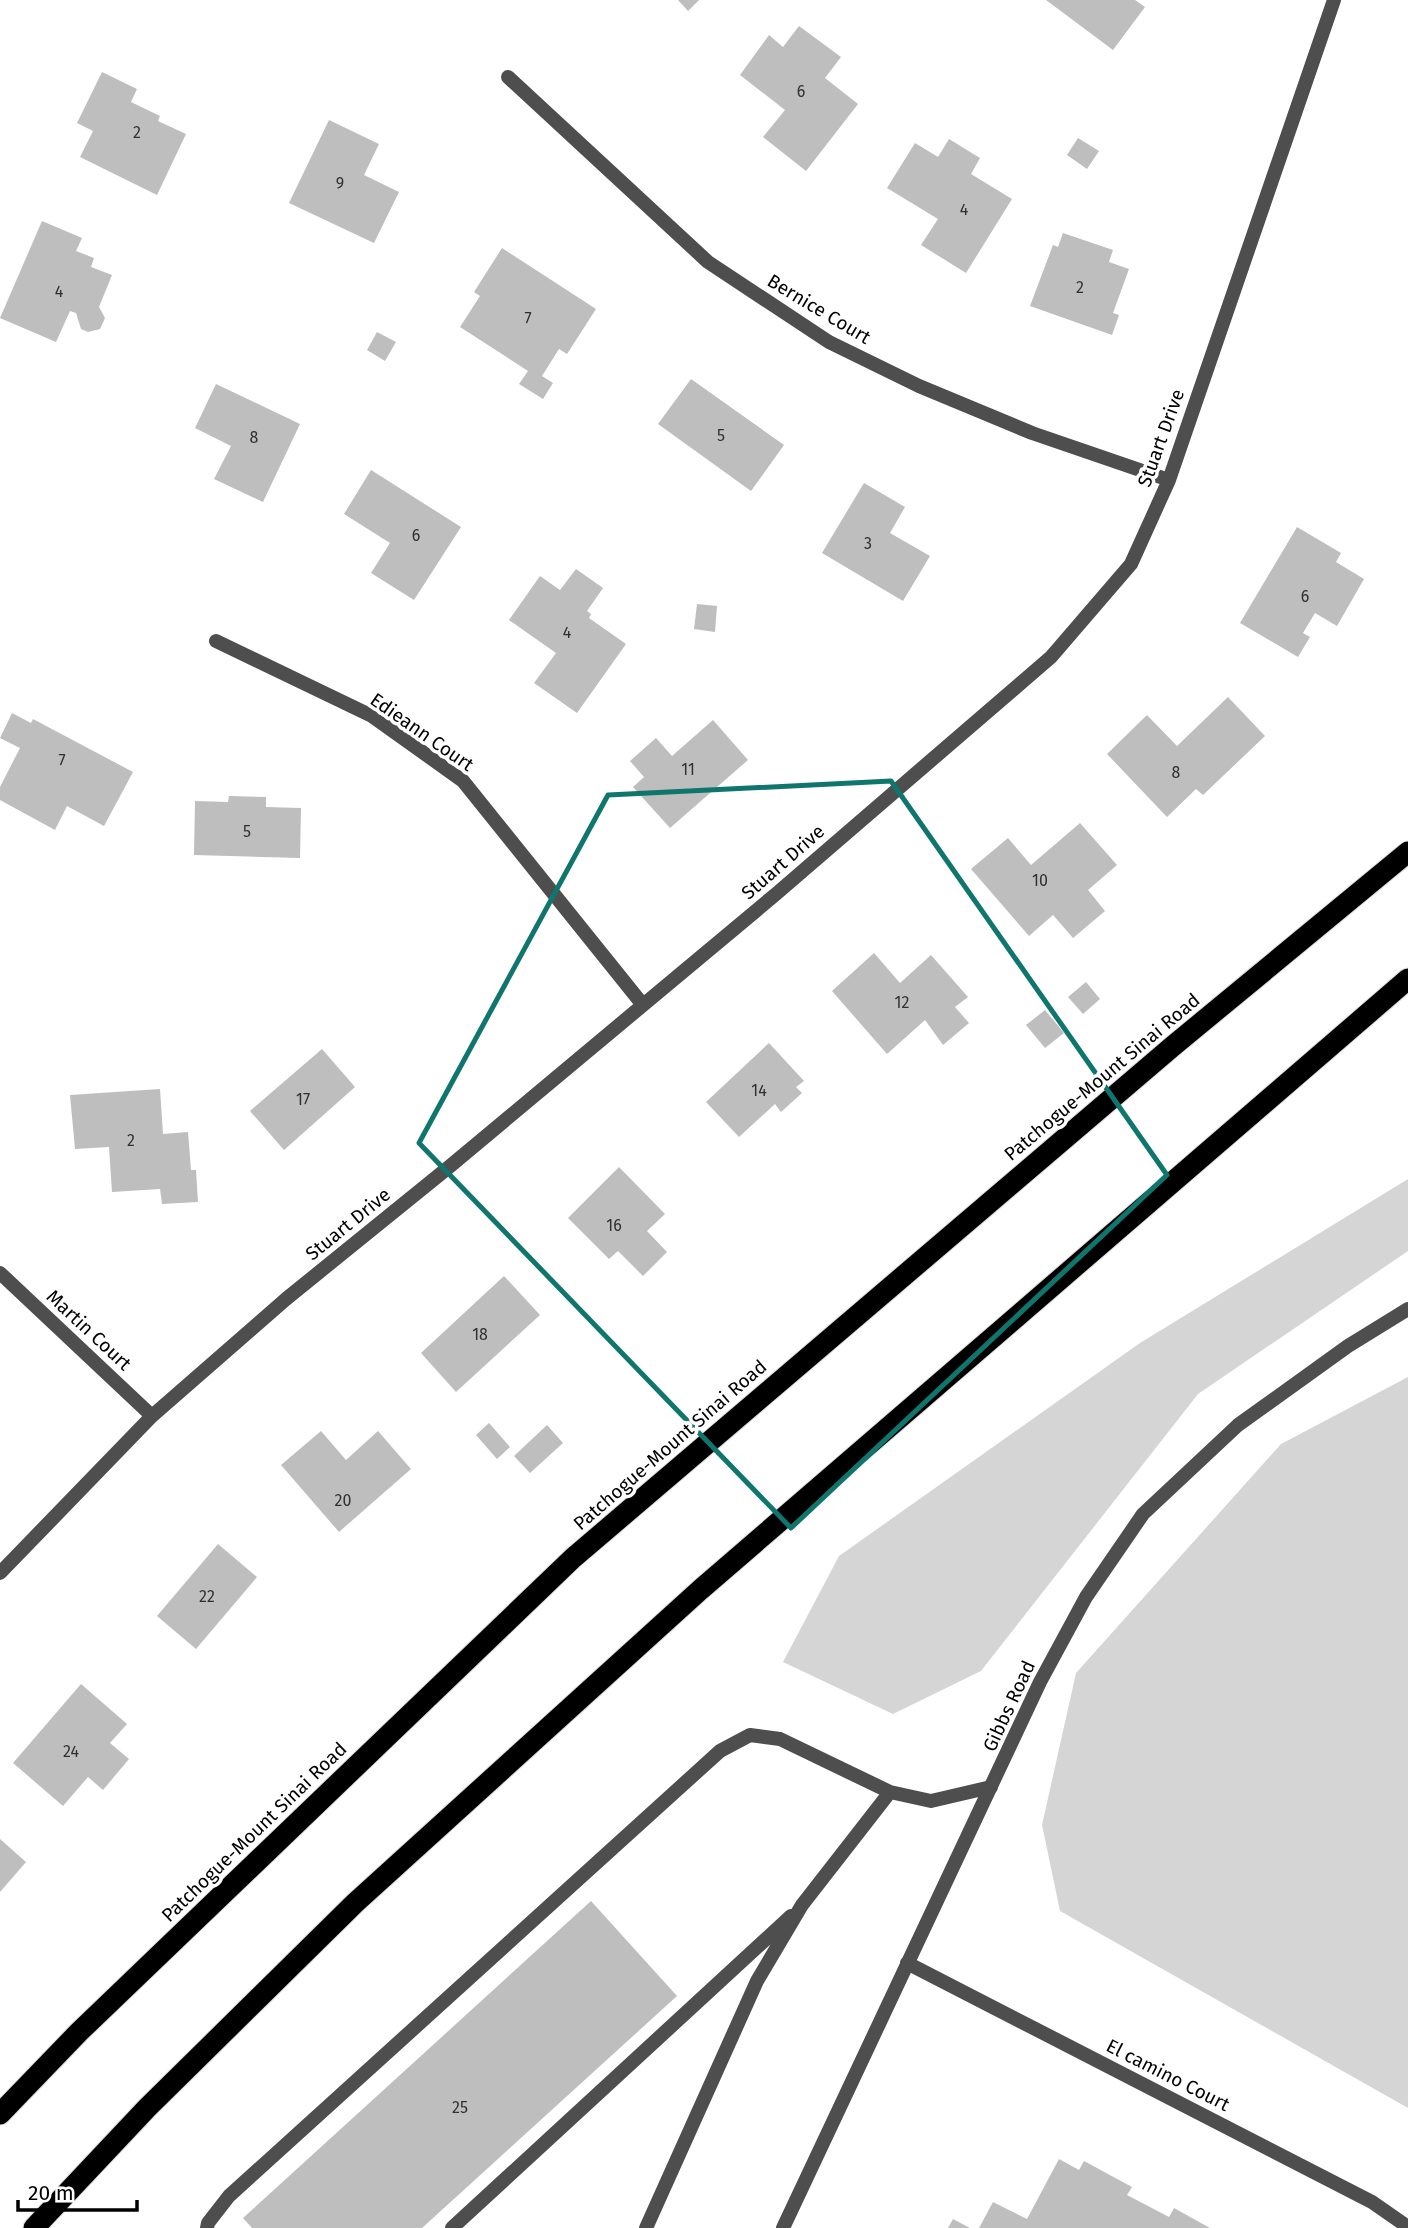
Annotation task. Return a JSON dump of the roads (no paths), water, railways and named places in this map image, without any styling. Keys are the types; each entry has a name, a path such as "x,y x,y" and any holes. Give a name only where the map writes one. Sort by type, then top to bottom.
{"highway":[{"name":"Patchogue-Mount Sinai Road","path":"0,2114 79,2032 573,1558 1163,1055 1408,852"},
{"path":"34,2228 147,2108 365,1894 700,1590 1408,979"}],"street":[{"name":"Stuart Drive","path":"0,1573 152,1416 286,1299 643,1005 1051,657 1131,564 1169,480 1334,0"},
{"name":"Bernice Court","path":"508,77 708,262 829,342 919,386 1032,433 1169,480"},
{"name":"Edieann Court","path":"216,641 372,716 463,781 643,1005"},
{"name":"Martin Court","path":"0,1273 152,1416"},
{"name":"Gibbs Road","path":"783,2228 1040,1682 1086,1597 1143,1514 1238,1425 1348,1346 1408,1309"},
{"path":"206,2228 229,2196 720,1751 750,1735 780,1739 890,1792 930,1801 991,1787"},
{"path":"646,2228 757,1981 802,1905 890,1792"},
{"path":"452,2228 802,1905"},
{"name":"El camino Court","path":"907,1963 1371,2202 1408,2227"}]}
